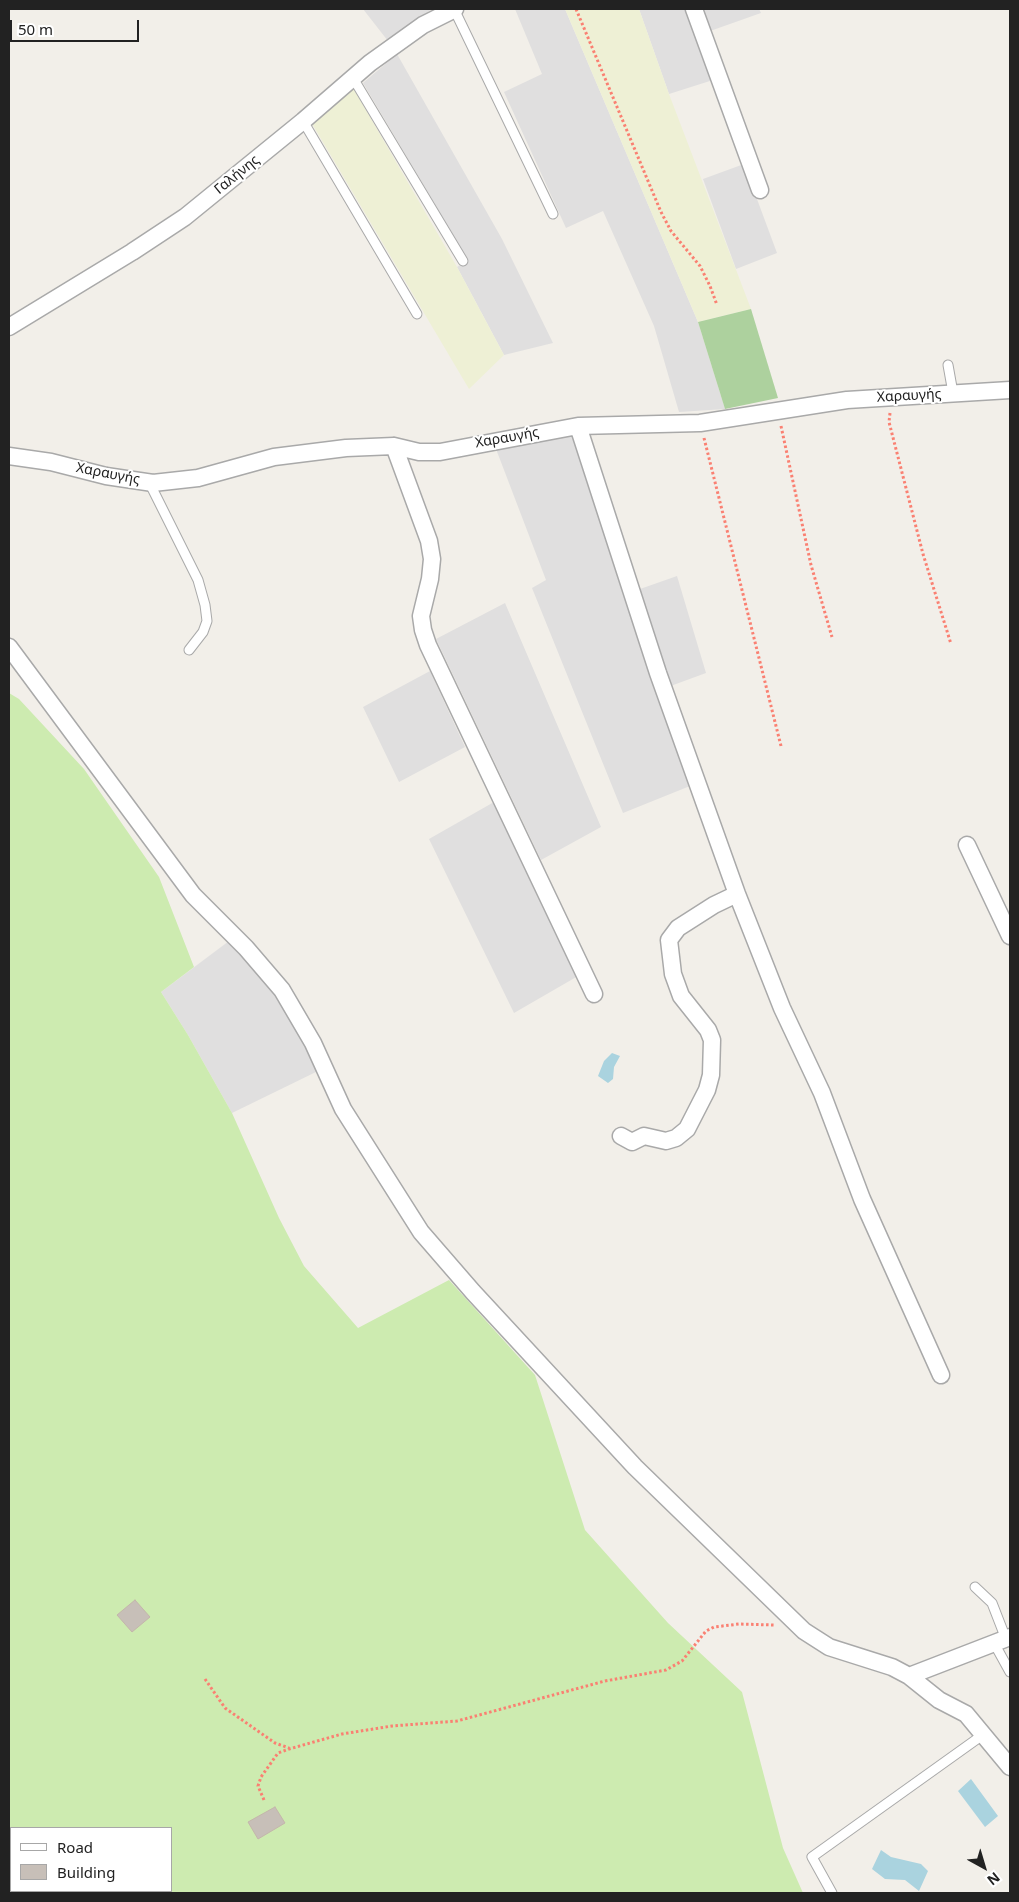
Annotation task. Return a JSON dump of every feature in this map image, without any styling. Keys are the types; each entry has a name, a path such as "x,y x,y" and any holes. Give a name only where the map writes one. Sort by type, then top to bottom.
{"street":[{"name":"Γαλήνης","path":"9,327 132,252 185,217 303,121 370,63 423,25 454,9"},
{"path":"694,9 760,190"},
{"name":"Χαραυγής","path":"9,456 51,462 106,476 149,482 198,478 274,457 346,448 394,446 419,452 440,452 578,426 700,423 847,400 1010,390"},
{"path":"578,426 658,673 738,894 782,1008 822,1093 862,1199 941,1375"},
{"path":"394,446 429,541 432,559 421,616 428,645 594,994"},
{"path":"9,647 193,895 246,948 282,990 312,1043 342,1109 421,1232 473,1292 635,1467 804,1631 829,1647 892,1667 909,1676 939,1700 966,1714 1010,1767"},
{"path":"967,845 1010,936"},
{"path":"621,1136 632,1142 644,1136 666,1141 676,1138 686,1129 707,1090 711,1075 712,1040 704,1024 681,996 674,974 669,940 678,928 738,894"},
{"path":"909,1676 1003,1639"}],"lane":[{"path":"454,9 553,214"},
{"path":"353,78 463,262"},
{"path":"303,121 416,314"},
{"path":"948,365 953,393"},
{"path":"149,482 198,580 206,605 207,621 203,632 189,650"},
{"path":"975,1587 992,1603 1003,1639 1010,1672"},
{"path":"832,1893 812,1858 984,1734"}],"path":[{"path":"576,9 661,212 671,231 700,266 717,305"},
{"path":"882,398 890,410 889,422 909,500 952,644"},
{"path":"777,411 811,565 832,637"},
{"path":"700,423 781,746"},
{"path":"264,1800 258,1786 261,1777 278,1753 290,1749 342,1734 383,1727 457,1721 605,1681 666,1670 682,1661 706,1631 714,1627 770,1624 804,1631"},
{"path":"205,1679 225,1708 275,1743 290,1749"}],"shaded area":[{"path":"363,9 432,9 388,41"},
{"path":"515,9 565,9 698,322 725,409 679,412 654,326 603,211 566,228 504,92 542,74"},
{"path":"639,9 759,9 761,13 696,36 713,80 669,94"},
{"path":"397,54 502,239 553,343 504,355 457,267 468,260 363,83"},
{"path":"744,164 777,253 736,269 703,179"},
{"path":"574,435 623,595 677,576 706,673 657,691 690,786 623,813 532,588 546,580 496,449"},
{"path":"505,603 601,827 541,860 436,639"},
{"path":"430,671 465,747 399,782 363,707"},
{"path":"494,802 578,976 514,1013 429,839"},
{"path":"229,941 283,1004 318,1071 232,1113 188,1035 161,992"}],"green space":[{"path":"565,9 639,9 669,94 751,309 698,322"},
{"path":"352,86 457,267 504,355 469,389 311,122"},
{"path":"751,309 778,398 725,409 698,322"},
{"path":"9,693 19,699 84,769 159,877 194,967 161,992 188,1035 232,1113 279,1218 304,1266 358,1328 449,1280 535,1375 585,1530 668,1623 742,1692 783,1848 803,1893 9,1893"}],"water":[{"path":"612,1053 620,1056 614,1067 613,1079 608,1083 598,1076 604,1061"},
{"path":"971,1779 998,1816 985,1827 958,1791"},
{"path":"881,1850 891,1857 921,1864 928,1871 919,1891 905,1880 885,1879 872,1869"}],"building":[{"path":"135,1600 150,1617 132,1632 117,1615"},
{"path":"275,1807 285,1823 258,1839 248,1822"}]}
